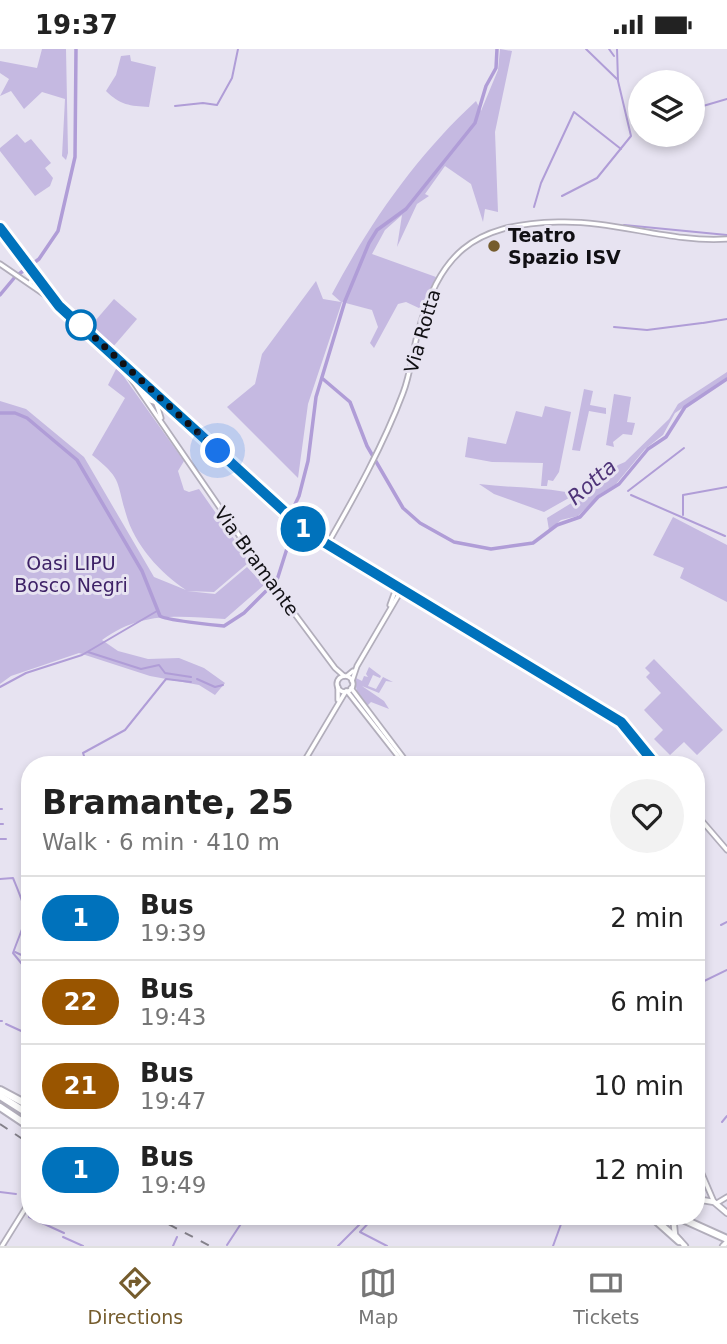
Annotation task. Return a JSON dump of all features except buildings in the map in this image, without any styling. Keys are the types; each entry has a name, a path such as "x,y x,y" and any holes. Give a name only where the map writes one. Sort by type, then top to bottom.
{"highway":[{"path":"0,1090 21,1101"},
{"path":"0,1098 21,1111"},
{"path":"0,1107 21,1122"},
{"path":"661,1225 682,1244"},
{"path":"693,1225 726,1241"},
{"path":"699,1225 726,1241"}],"main road":[{"path":"705,1200 715,1203 727,1213"},
{"path":"674,1225 682,1244"}],"street":[{"name":"Via Rotta","path":"327,545 374,459 404,390 431,293 453,257 477,239 498,231 556,222 727,239"},
{"name":"Via Bramante","path":"0,228 59,306"},
{"name":"Via Bramante","path":"0,264 59,306 293,520 327,545 390,583 397,593"},
{"path":"31,284 36,273"},
{"name":"Via Bramante","path":"115,355 271,582 335,668"},
{"name":"Via Bramante","path":"150,387 163,423"},
{"name":"Via Bramante","path":"140,390 148,399 176,412"},
{"path":"307,756 338,702 348,690 357,666 397,593 411,596 621,722 649,756"},
{"path":"338,680 357,666"},
{"path":"335,668 352,681"},
{"path":"335,668 338,702"},
{"path":"338,687 348,690 400,756"},
{"path":"705,824 727,850"},
{"path":"705,1179 715,1203 727,1197"},
{"path":"2,1246 21,1215"}],"green space":[{"path":"42,49 66,49 66,160 62,156 65,99 42,92 24,109 11,91 0,96 9,79 0,73 0,61 37,68"},
{"path":"500,49 512,51 495,132 498,212 485,209 483,222 471,184 445,166 425,194 429,196 417,204 397,247 402,215 385,230 372,254 436,277 421,309 406,302 398,304 374,348 370,343 378,327 372,310 342,302 308,404 298,478 227,407 255,384 262,354 316,281 323,299 341,302 332,294 396,191 434,144 476,101 481,111 498,70"},
{"path":"130,55 131,61 156,67 149,107 126,104 106,91 116,75 121,56"},
{"path":"17,134 25,143 31,139 51,163 45,168 53,178 50,186 35,196 0,151 0,148"},
{"path":"114,299 137,319 112,348 89,328"},
{"name":"Oasi LIPU Bosco Negri","path":"117,367 184,461 178,471 184,490 189,492 199,489 248,559 247,564 214,592 187,591 215,594 247,567 264,585 225,619 160,617 131,624 102,640 118,651 148,659 179,658 204,668 225,683 215,695 199,685 150,676 79,653 11,676 0,684 0,401 26,409 84,457 154,577 186,590 167,576 142,547 130,525 113,475 92,455 125,398 108,385"},
{"path":"727,372 727,378 675,413 663,435 645,449 616,484 600,494 578,516 561,520 549,530 547,518 578,499 625,462 669,419 678,404"},
{"path":"584,389 593,391 590,405 606,408 606,414 589,411 580,451 572,450"},
{"path":"614,394 631,397 627,422 635,423 632,435 623,434 613,442 614,447 606,445"},
{"path":"545,406 571,412 559,472 553,481 548,480 547,486 541,486 543,463 492,462 465,457 468,437 506,444 516,411 542,417"},
{"path":"479,484 576,494 544,512 494,494"},
{"path":"673,517 727,545 727,602 680,578 684,568 653,555"},
{"path":"654,659 723,730 697,755 684,742 670,755 654,739 663,730 644,710 661,693 646,677 650,673 645,668"},
{"path":"369,667 381,676 380,678 373,675 368,686 376,689 383,677 393,682 386,681 379,693 362,686 384,701 389,709 371,702 367,706 357,692 354,677 362,681 364,676 368,677 366,674"}],"waterway":[{"path":"0,295 15,277 39,259 58,231 75,157 76,49"},
{"path":"175,106 203,103 217,105 232,78 238,49"},
{"path":"0,413 15,413 27,418 77,460 142,571 160,616 224,626 244,613 277,580 290,539 288,519 299,496 308,461 316,397 345,301 369,243 377,230 406,209 475,123 486,86 496,68 497,49"},
{"path":"586,49 618,80"},
{"path":"609,49 614,56"},
{"path":"562,196 597,178 631,136 618,81 617,49"},
{"path":"705,105 727,99"},
{"path":"534,207 541,183 574,112 621,149"},
{"path":"624,225 727,235"},
{"path":"703,323 727,319"},
{"path":"614,327 647,330 702,323"},
{"name":"Rotta","path":"323,379 350,402 367,446 403,508 420,523 454,542 491,549 533,543 557,525 580,517 598,497 619,484 648,449 666,437 685,407 727,379"},
{"path":"628,491 684,448"},
{"path":"683,515 683,495 727,487"},
{"path":"631,495 725,536"},
{"path":"0,687 26,673 82,655 157,611"},
{"path":"88,652 141,669 159,665 165,673 191,677"},
{"path":"84,756 83,753 125,730 166,679 191,682"},
{"path":"197,679 215,687 223,685"},
{"path":"0,839 6,839"},
{"path":"0,879 13,878 21,897"},
{"path":"721,925 727,922"},
{"path":"21,930 13,953 21,963"},
{"path":"15,952 21,955"},
{"path":"705,981 727,970"},
{"path":"6,1024 21,1031"},
{"path":"722,1122 727,1116"},
{"path":"0,1192 16,1194"},
{"path":"46,1225 64,1233"},
{"path":"227,1245 240,1225"},
{"path":"338,1246 359,1225"},
{"path":"367,1225 360,1232 387,1246"},
{"path":"553,1246 561,1225"},
{"path":"63,1237 83,1246"},
{"path":"173,1246 177,1237"}],"railway":[{"path":"0,1124 21,1138"},
{"path":"170,1225 210,1246"}],"bus line":[{"name":"1","path":"0,228 59,306 304,530 621,722 649,756"}],"place":[{"name":"Teatro Spazio ISV","path":"494,246"}],"route":[{"path":"81,325 79,323 218,451"}]}
